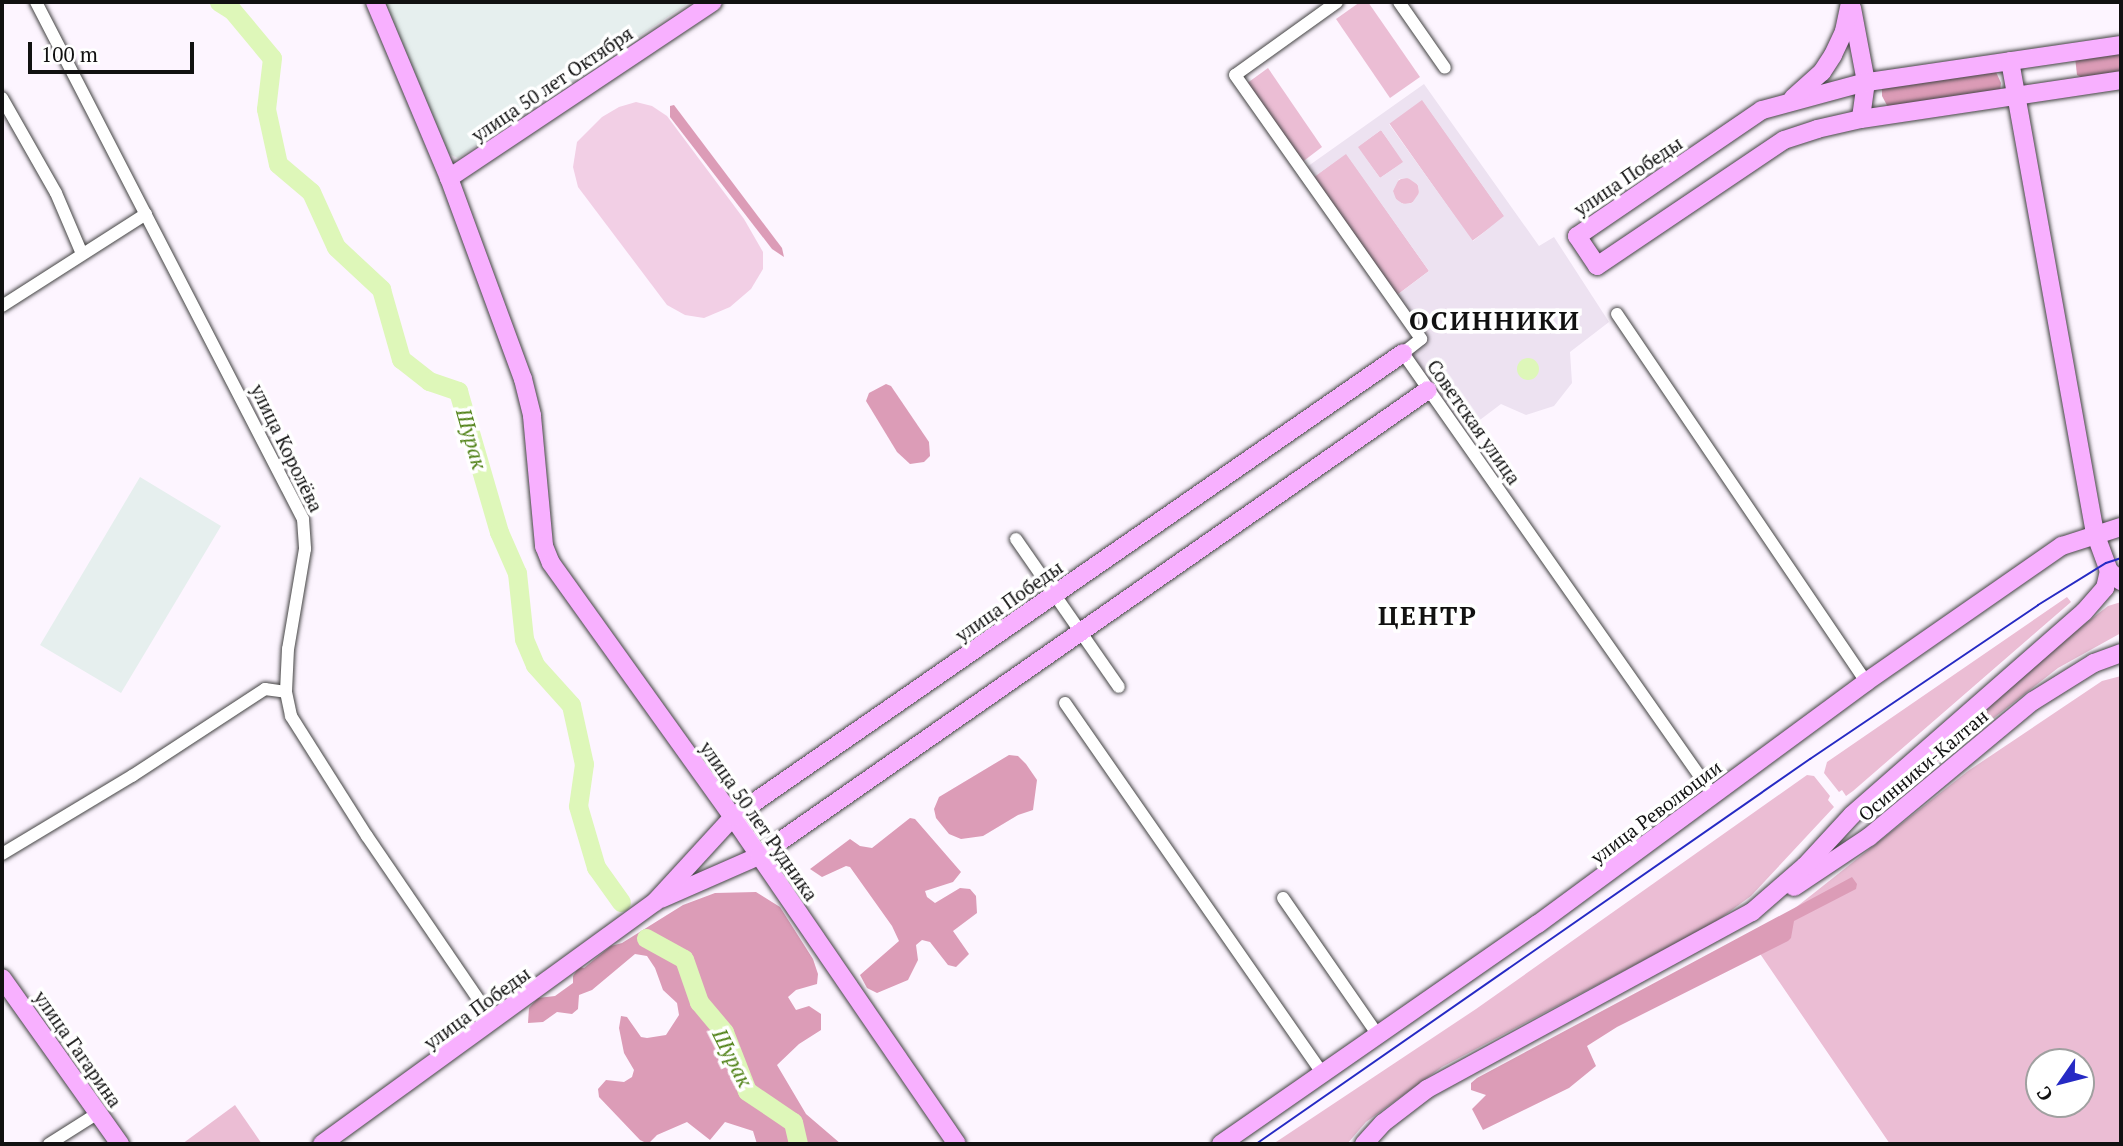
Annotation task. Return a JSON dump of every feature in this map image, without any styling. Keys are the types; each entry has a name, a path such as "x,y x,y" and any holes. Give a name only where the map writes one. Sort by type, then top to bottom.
{"street":[{"name":"улица Королёва","path":"36,2 303,519 305,550 290,631 286,692 291,716 494,1022"},
{"name":"улица 50 лет Рудника","path":"375,2 449,178 523,379 533,416 544,546 551,563 733,817 957,1144"},
{"name":"улица 50 лет Октября","path":"449,178 713,2"},
{"name":"Советская улица","path":"1337,2 1235,75 1421,340 1402,353 1713,795"},
{"path":"1399,2 1446,68"},
{"path":"1850,2 1866,82 1861,119"},
{"path":"1786,103 1822,72 1833,55 1844,31 1850,2"},
{"name":"улица Победы","path":"2121,45 1866,82 1762,110 1577,236 1597,266 1784,140 1861,119 2121,80"},
{"path":"1364,1144 1383,1123 1427,1089 1752,912 1805,866 1852,815 2084,612 2115,576 2095,533 2010,61"},
{"path":"2,98 55,193 82,254"},
{"path":"2,306 146,214"},
{"path":"1617,314 1866,682"},
{"name":"улица Победы","path":"322,1144 494,1022 655,902 733,817 1402,353"},
{"name":"улица Победы","path":"655,902 759,856 1428,390"},
{"name":"улица Революции","path":"1222,1144 1538,924 1866,682 2062,546 2095,533 2121,527"},
{"path":"1016,539 1119,687"},
{"name":"Осинники-Калтан","path":"1752,912 1869,837 2033,701 2094,663 2121,653"},
{"path":"2,854 132,776 265,689 286,692"},
{"path":"1065,703 1322,1073"},
{"path":"1283,898 1377,1034"},
{"name":"улица Гагарина","path":"2,978 120,1144"},
{"path":"50,1144 98,1113"}],"shaded area":[{"path":"383,2 690,2 458,158 449,154 439,141"},
{"path":"1360,2 1368,2 1420,77 1390,98 1336,19"},
{"path":"2121,49 2121,76 2084,79 2077,75 2075,57"},
{"path":"1268,68 1322,147 1301,163 1246,84"},
{"path":"1996,72 2001,83 2000,92 1889,109 1882,96 1882,89 1889,82"},
{"path":"1424,84 1539,246 1554,237 1609,322 1570,352 1572,383 1554,406 1526,415 1501,404 1464,432 1400,345 1413,336 1297,174","holes":["1422,100 1504,216 1473,241 1389,124","1381,130 1403,162 1380,178 1358,147","1346,154 1429,271 1397,295 1314,177","1408,178 1418,185 1419,193 1412,203 1403,204 1396,199 1393,191 1399,179"]},
{"path":"1422,99 1505,217 1472,241 1389,123"},
{"path":"636,102 652,106 667,116 744,219 763,252 763,269 751,289 730,307 704,318 685,315 667,305 578,187 573,167 577,142 602,117 619,107"},
{"path":"674,105 782,248 784,257 772,249 670,117 670,106"},
{"path":"1381,130 1404,162 1380,178 1357,147"},
{"path":"1346,153 1429,271 1397,295 1314,177"},
{"path":"1406,178 1415,182 1419,191 1415,200 1406,204 1397,200 1393,191 1397,182"},
{"path":"1528,358 1536,361 1539,369 1536,377 1528,380 1520,377 1517,369 1520,361"},
{"path":"886,384 891,386 929,442 930,456 924,462 910,464 897,452 866,401 869,393"},
{"path":"140,477 221,526 121,693 40,645"},
{"path":"2067,597 2071,602 1853,791 1846,796 1842,790 1839,792 1824,773 1827,762"},
{"path":"2121,602 2121,633 2058,668 1905,787 1901,786 2063,641 2108,606"},
{"path":"2121,676 2121,1144 1890,1144 1752,942 1968,771 2102,681"},
{"path":"1009,755 1018,756 1037,780 1033,810 1018,815 983,836 961,839 949,834 936,818 934,809 939,797"},
{"path":"1807,775 1814,776 1830,796 1828,800 1834,807 1751,896 1714,923 1442,1067 1366,1122 1347,1144 1273,1144 1476,1009"},
{"path":"910,818 915,819 961,872 953,882 925,891 927,897 935,903 960,888 970,889 976,896 977,913 953,931 969,954 956,967 948,965 930,942 922,940 916,945 918,960 908,980 877,993 867,988 860,975 899,941 892,926 850,867 846,866 822,877 810,869 850,839 860,846 872,848"},
{"path":"1852,877 1857,884 1856,889 1794,921 1788,941 1617,1027 1587,1046 1596,1066 1569,1088 1483,1130 1472,1109 1486,1095 1471,1090 1471,1083 1477,1078"},
{"path":"756,892 780,907 813,959 818,974 817,984 796,990 788,997 796,1010 809,1006 821,1014 821,1030 799,1044 777,1065 806,1114 841,1144 757,1144 753,1131 725,1122 710,1140 687,1122 657,1135 648,1144 640,1140 599,1097 598,1089 606,1080 624,1082 632,1077 634,1070 624,1053 619,1028 621,1016 627,1017 641,1037 647,1038 666,1035 679,1015 677,1003 663,990 655,968 647,956 635,954 592,990 579,995 578,1009 572,1014 557,1012 543,1022 528,1023 529,1008 538,998 555,996 573,983 573,976 579,967 584,968 611,946 622,943 683,905 715,893"},
{"path":"235,1105 262,1144 182,1144"}],"waterway":[{"name":"Шурак","path":"219,2 232,10 272,58 266,109 278,164 311,192 336,247 381,289 401,359 429,381 458,391 499,532 517,573 524,639 535,665 571,705 584,764 578,806 596,867 621,902"},
{"name":"Шурак","path":"646,938 684,959 699,1002 724,1032 747,1091 793,1122 798,1144"}],"tram line":[{"path":"1256,1144 1810,759 2038,605 2106,563 2121,558"}],"district":[{"name":"ОСИННИКИ","path":"1495,321"},
{"name":"ЦЕНТР","path":"1428,616"}]}
